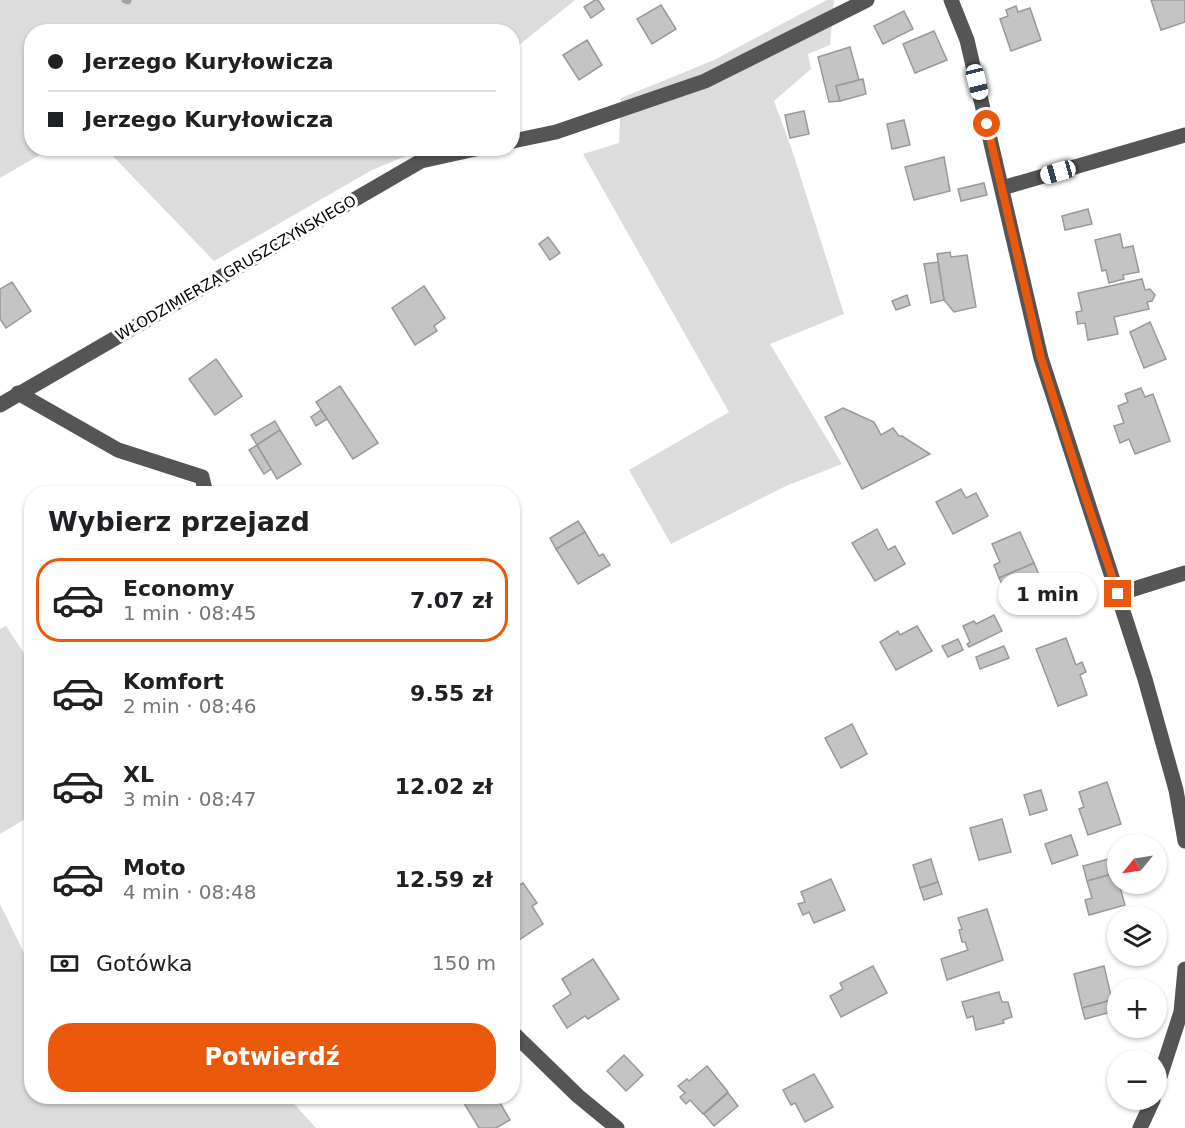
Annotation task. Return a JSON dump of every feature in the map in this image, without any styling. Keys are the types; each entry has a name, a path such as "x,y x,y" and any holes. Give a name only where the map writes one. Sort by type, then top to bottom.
{"street":[{"path":"520,140 556,132 705,81 867,0"},
{"path":"951,0 967,40 1041,358 1118,594 1176,790 1185,841"},
{"path":"1002,188 1185,135"},
{"name":"WŁODZIMIERZA GRUSZCZYŃSKIEGO","path":"0,405 421,161 444,156"},
{"path":"18,393 118,450 202,477 204,486"},
{"path":"1118,594 1185,573"},
{"path":"1167,1054 1180,1012 1185,969"},
{"path":"520,1040 578,1096 617,1128"},
{"path":"1140,1128 1148,1110"}],"shaded area":[{"path":"0,0 575,0 520,44 520,24 24,24 24,156 38,156 0,178"},
{"path":"827,0 834,0 830,45 808,54 811,69 774,101 792,150 844,314 770,344 842,464 786,486 671,544 629,470 729,412 583,154 619,143 621,98 714,60"},
{"path":"113,156 406,156 372,170 214,261"},
{"path":"6,626 24,653 24,820 0,834 0,629"},
{"path":"0,904 24,953 24,1104 294,1104 316,1128 0,1128"}],"building":[{"path":"598,0 604,9 591,18 584,7"},
{"path":"1151,0 1185,0 1185,22 1161,30"},
{"path":"661,5 676,29 652,44 637,19"},
{"path":"1016,6 1018,12 1030,8 1041,40 1011,51 1000,19 1008,16 1006,10"},
{"path":"904,11 913,29 883,44 874,26"},
{"path":"934,31 947,60 915,73 903,44"},
{"path":"587,40 602,65 579,80 563,55"},
{"path":"850,47 859,80 836,86 840,101 829,102 818,57"},
{"path":"863,79 866,94 840,101 836,86"},
{"path":"804,111 809,134 790,138 785,115"},
{"path":"904,120 910,145 892,149 887,124"},
{"path":"944,157 950,191 914,200 905,167"},
{"path":"984,183 987,195 961,201 958,189"},
{"path":"1088,209 1092,224 1065,230 1062,216"},
{"path":"1120,234 1123,248 1133,246 1139,272 1123,275 1124,279 1109,283 1106,270 1102,271 1095,240"},
{"path":"548,237 560,253 550,260 539,244"},
{"path":"950,252 951,257 967,255 976,307 954,312 944,300 937,254"},
{"path":"938,262 944,300 931,303 924,264"},
{"path":"1142,279 1145,290 1150,289 1155,295 1152,301 1147,302 1149,309 1114,317 1118,334 1088,340 1085,323 1078,324 1076,312 1082,311 1078,293"},
{"path":"12,282 31,311 6,328 0,319 0,289"},
{"path":"424,286 445,318 434,326 437,331 415,345 392,308"},
{"path":"907,295 910,305 896,310 892,301"},
{"path":"1150,322 1166,359 1144,368 1130,332"},
{"path":"216,359 242,396 215,415 189,379"},
{"path":"340,386 378,443 353,459 316,402"},
{"path":"1141,388 1145,397 1153,394 1170,441 1135,454 1129,439 1120,443 1114,426 1124,423 1118,406 1128,402 1125,394"},
{"path":"843,408 874,422 881,435 893,428 899,436 930,454 862,489 825,417"},
{"path":"321,410 327,419 316,426 311,417"},
{"path":"275,421 280,430 257,445 251,435"},
{"path":"280,430 301,464 277,479 257,445"},
{"path":"257,445 271,469 264,474 249,450"},
{"path":"961,489 966,498 976,493 988,516 953,534 936,502"},
{"path":"578,521 585,532 556,549 550,538"},
{"path":"877,529 888,550 895,546 905,564 875,581 852,543"},
{"path":"585,532 599,556 603,554 610,565 578,584 556,549"},
{"path":"1020,532 1034,563 999,578 994,565 1000,562 992,544"},
{"path":"1034,563 1045,589 1017,601 1012,589 1006,592 999,578"},
{"path":"994,615 1002,631 969,647 967,644 970,642 963,626 974,621 976,624"},
{"path":"917,626 932,651 896,670 880,642 898,631 900,635"},
{"path":"1066,638 1076,665 1082,662 1086,672 1080,675 1087,695 1058,706 1036,649"},
{"path":"958,639 963,650 948,657 942,646"},
{"path":"1004,646 1009,658 980,669 976,657"},
{"path":"852,724 867,754 841,768 825,738"},
{"path":"1107,782 1121,824 1088,835 1079,809 1084,807 1079,792"},
{"path":"1041,790 1047,810 1030,815 1024,795"},
{"path":"1002,819 1011,852 979,860 970,828"},
{"path":"1071,835 1078,855 1052,864 1045,844"},
{"path":"931,859 938,882 920,888 913,865"},
{"path":"1107,859 1107,875 1087,881 1083,866"},
{"path":"1107,875 1107,894 1122,894 1125,905 1107,906 1107,910 1089,915 1085,900 1092,898 1087,881"},
{"path":"831,879 845,910 814,923 809,912 803,915 798,904 805,902 801,892"},
{"path":"938,882 942,894 924,900 920,888"},
{"path":"523,883 537,903 532,906 543,924 520,939 520,885"},
{"path":"987,909 1003,960 947,980 941,959 968,950 965,942 962,942 959,930 962,929 958,918"},
{"path":"593,959 619,999 588,1019 585,1016 567,1028 553,1006 571,994 562,979"},
{"path":"873,966 887,993 841,1017 830,996 843,989 840,983"},
{"path":"1104,966 1107,979 1107,1001 1082,1008 1074,974"},
{"path":"999,992 1002,1002 1008,1002 1012,1017 1003,1020 1004,1023 976,1030 973,1016 967,1018 962,1002"},
{"path":"1107,1001 1107,1013 1085,1019 1082,1008"},
{"path":"624,1055 643,1075 626,1091 607,1071"},
{"path":"707,1066 728,1092 703,1114 690,1100 686,1104 680,1097 685,1093 678,1086 687,1079 689,1081"},
{"path":"814,1074 833,1107 805,1122 795,1103 791,1105 783,1090"},
{"path":"728,1093 738,1106 714,1126 704,1114"},
{"path":"464,1104 501,1104 510,1120 496,1128 479,1128"}],"route":[{"path":"987,124 1041,358 1118,594"}]}
